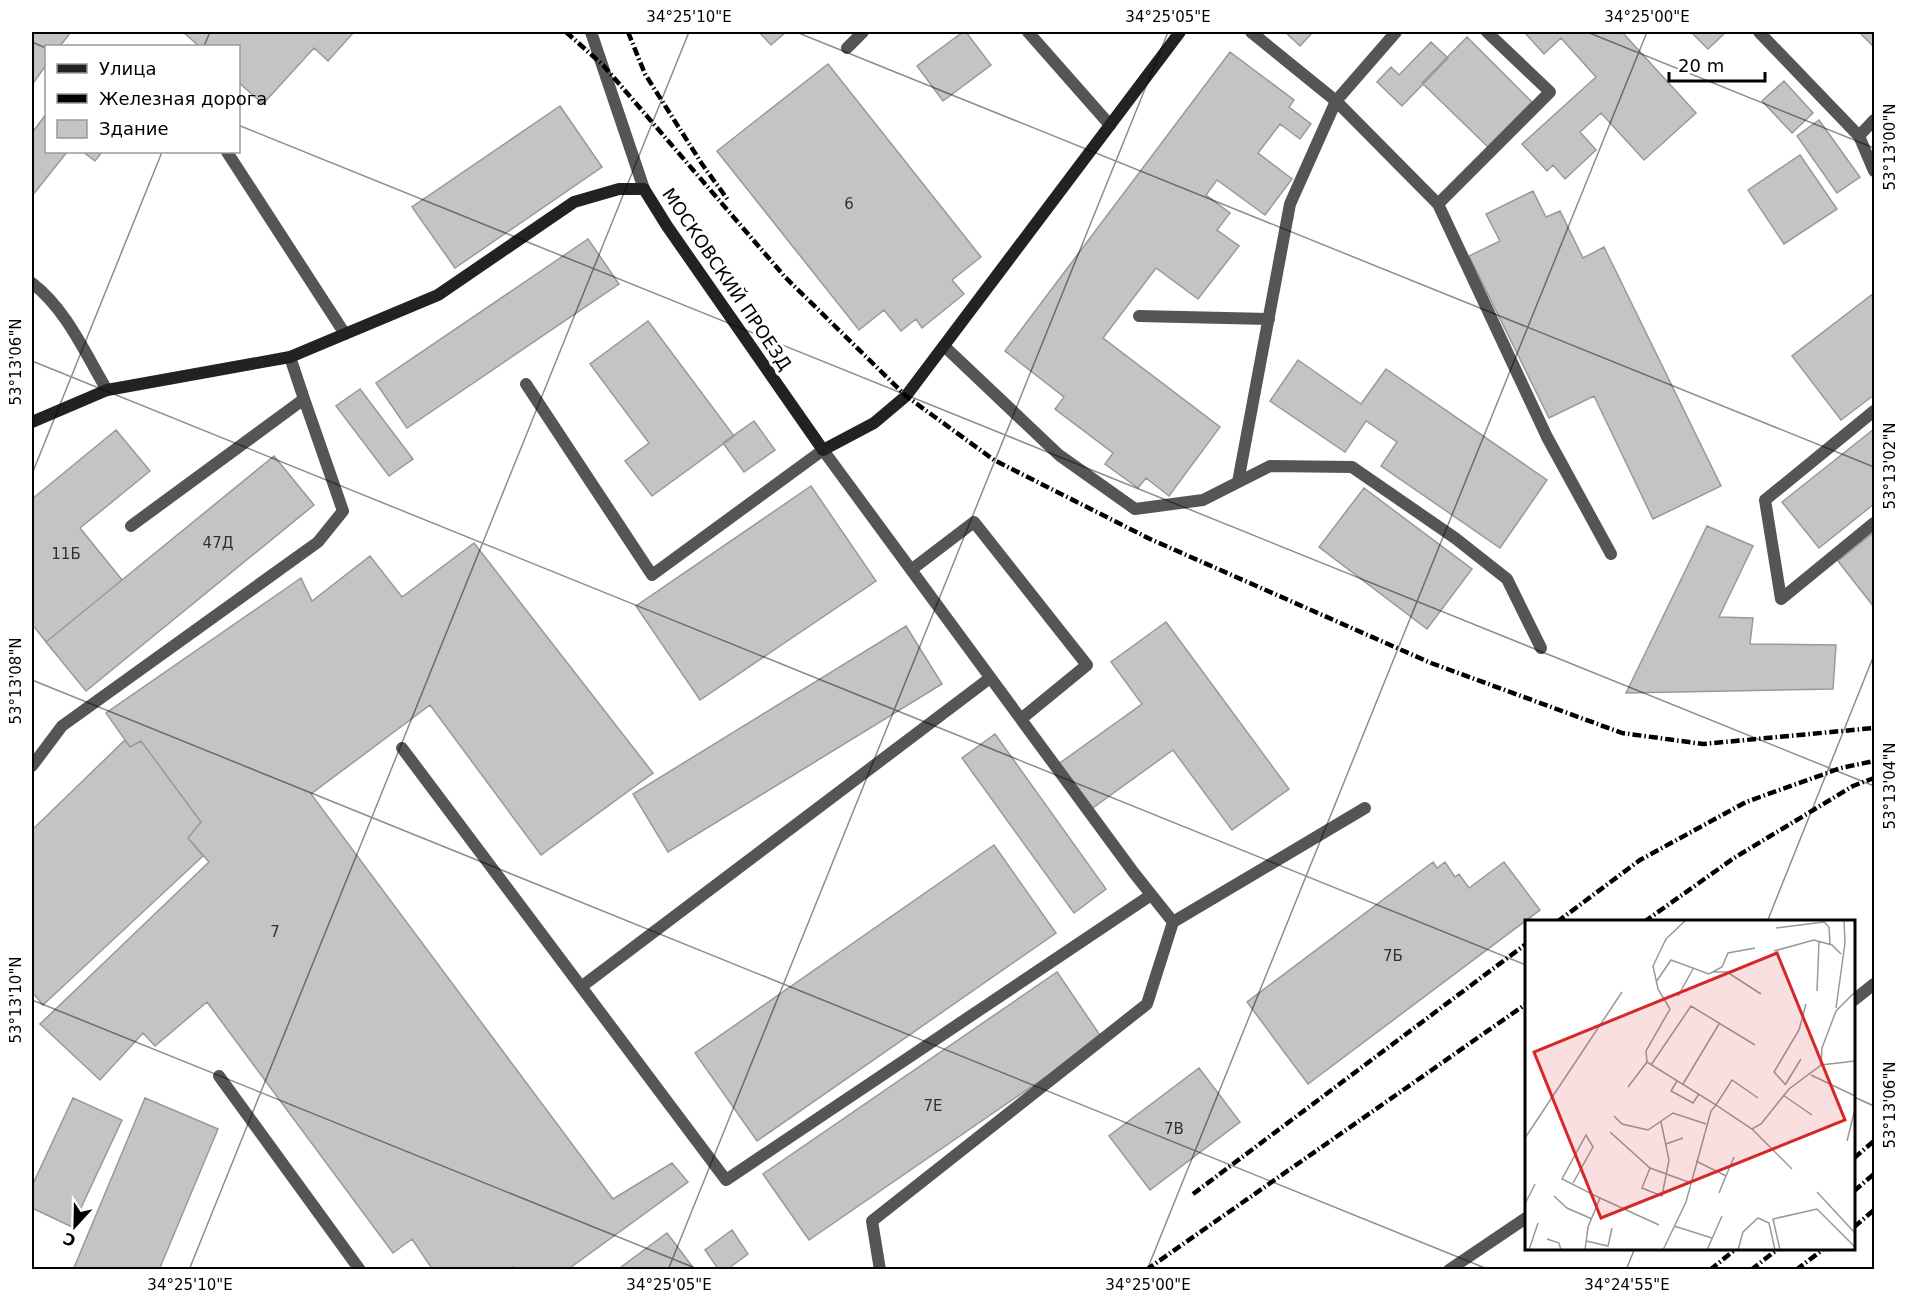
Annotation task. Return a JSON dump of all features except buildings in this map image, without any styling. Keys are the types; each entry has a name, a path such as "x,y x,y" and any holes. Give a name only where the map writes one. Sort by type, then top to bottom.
{"street":[{"path":"823,450 874,423 906,396 1180,32"},
{"name":"МОСКОВСКИЙ ПРОЕЗД","path":"32,422 106,390 290,357 438,295 574,202 619,189 644,189 667,226 823,450"}],"lane":[{"path":"591,32 644,189"},
{"path":"847,48 863,32"},
{"path":"1028,32 1110,125"},
{"path":"1251,32 1336,101 1438,204 1547,436 1611,554"},
{"path":"1238,482 1290,204 1336,101 1396,32"},
{"path":"1438,204 1550,92 1487,32"},
{"path":"1759,32 1859,136 1875,171"},
{"path":"1859,136 1875,120"},
{"path":"228,153 345,334"},
{"path":"32,283 45,293 71,329 106,390"},
{"path":"1139,316 1269,319"},
{"path":"944,346 1059,455 1135,509 1203,500 1270,466 1352,467 1455,537 1507,579 1541,648"},
{"path":"32,766 62,726 318,542 343,511 290,357"},
{"path":"526,384 652,575 823,450 1173,922"},
{"path":"131,526 304,399"},
{"path":"1875,411 1765,500 1781,599 1875,523"},
{"path":"911,570 974,522 1087,665 1021,719"},
{"path":"581,987 990,678"},
{"path":"402,748 726,1180 1151,895"},
{"path":"880,1269 872,1221 1147,1004 1173,922 1365,808"},
{"path":"1855,999 1875,984"},
{"path":"219,1076 360,1269"},
{"path":"1449,1269 1525,1219"}],"railway":[{"path":"566,32 603,65 785,277 906,396 994,460 1150,539 1431,663 1622,733 1703,744 1874,728"},
{"path":"628,32 645,74 702,164 728,200"},
{"path":"1560,920 1640,860 1746,802 1841,768 1874,761"},
{"path":"1647,920 1734,858 1853,786 1874,778"},
{"path":"1193,1194 1525,945"},
{"path":"1146,1270 1525,1005"},
{"path":"1855,1157 1874,1141"},
{"path":"1855,1190 1874,1174"},
{"path":"1855,1226 1874,1210"},
{"path":"1710,1270 1735,1250"},
{"path":"1751,1270 1776,1250"},
{"path":"1796,1270 1822,1250"}]}
